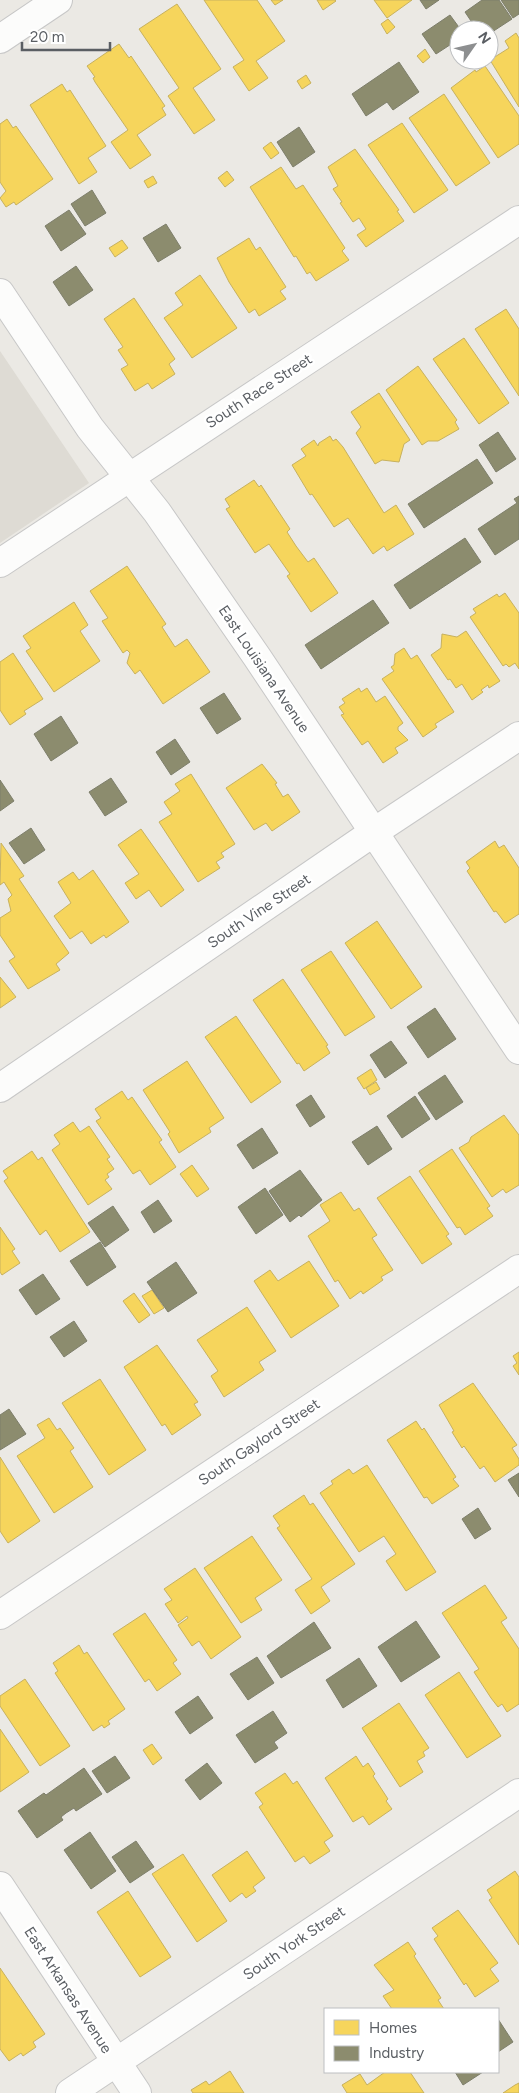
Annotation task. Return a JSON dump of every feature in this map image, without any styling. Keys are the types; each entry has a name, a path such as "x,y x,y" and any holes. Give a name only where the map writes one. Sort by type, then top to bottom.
{"street":[{"path":"0,39 58,0"},
{"name":"South Race Street","path":"0,563 519,220"},
{"name":"East Louisiana Avenue","path":"0,293 90,428 156,512 374,832 519,1050"},
{"name":"South Vine Street","path":"0,1088 374,832 519,736"},
{"name":"South Gaylord Street","path":"0,1615 519,1269"},
{"name":"South York Street","path":"70,2093 519,1793"},
{"name":"East Arkansas Avenue","path":"0,1886 137,2093"}],"shaded area":[{"path":"0,351 89,483 0,543"}],"building: Homes":[{"path":"204,0 257,0 285,41 256,61 268,78 249,91 233,67 244,60"},
{"path":"271,0 283,0 275,5"},
{"path":"317,0 335,0 336,1 323,10"},
{"path":"374,0 412,0 387,18"},
{"path":"177,4 221,69 193,88 215,120 194,134 168,96 179,88 139,29"},
{"path":"388,19 395,27 387,34 381,24"},
{"path":"516,33 519,38 519,107 496,70 499,70 499,54 509,48 505,41"},
{"path":"119,44 129,58 131,56 165,106 162,108 166,115 137,135 151,155 130,169 111,142 128,130 95,82 93,78 95,77 87,66"},
{"path":"425,49 430,57 423,63 417,56"},
{"path":"475,70 476,72 488,70 519,116 519,144 498,158 451,88"},
{"path":"306,75 311,83 302,89 297,81"},
{"path":"62,84 67,92 70,90 106,146 88,158 97,172 79,184 30,105"},
{"path":"444,94 490,163 456,186 409,118"},
{"path":"7,119 13,128 16,126 53,179 16,205 14,202 6,207 0,198 6,191 0,182 0,124"},
{"path":"402,123 448,190 414,213 368,145"},
{"path":"271,142 279,153 271,159 263,148"},
{"path":"355,149 399,210 397,211 404,221 366,247 357,235 366,229 359,218 353,222 340,203 342,202 333,189 338,186 328,167"},
{"path":"281,167 296,189 303,185 345,248 342,251 349,260 316,281 310,272 307,274 296,256 294,257 250,187"},
{"path":"227,171 234,180 225,187 218,178"},
{"path":"153,176 157,183 148,188 144,181"},
{"path":"249,238 256,250 260,247 286,287 280,291 286,299 259,316 255,309 249,313 229,282 217,258"},
{"path":"122,240 128,248 115,257 109,248"},
{"path":"200,275 237,328 192,358 164,318 183,305 175,293"},
{"path":"134,298 175,359 169,364 175,374 152,389 148,383 135,391 121,369 128,365 118,350 123,347 104,319"},
{"path":"506,309 519,329 519,396 475,329"},
{"path":"464,338 509,403 479,424 433,359"},
{"path":"418,366 457,420 455,422 459,429 438,441 428,441 422,445 386,390"},
{"path":"379,393 410,440 404,444 399,462 382,460 375,464 356,433 361,427 351,412"},
{"path":"330,436 333,441 336,439 343,447 384,513 396,505 414,534 387,551 384,546 373,554 348,518 334,527 312,494 310,495 292,465 306,456 301,449 314,440 318,446 319,443"},
{"path":"254,480 259,487 261,485 290,529 287,532 296,546 308,562 314,558 338,593 311,612 287,576 290,574 269,544 255,553 226,509 230,507 225,499"},
{"path":"127,566 166,624 162,627 175,647 187,639 210,672 163,704 140,670 135,674 127,663 130,653 127,650 123,653 102,621 108,618 90,591"},
{"path":"505,593 519,613 519,669 515,663 509,667 506,664 503,666 470,617 476,613 473,609 497,594 499,597"},
{"path":"74,602 88,625 80,631 100,661 54,692 26,651 31,648 23,636"},
{"path":"466,631 500,681 489,688 488,685 481,690 483,692 472,700 462,684 456,688 450,679 448,680 431,655 441,648 442,634 457,637"},
{"path":"404,648 411,659 417,655 454,712 435,724 437,727 423,737 382,679 394,671 391,667 394,665 395,654"},
{"path":"13,653 43,699 24,711 26,714 10,725 0,710 0,662"},
{"path":"359,688 361,692 367,688 376,702 385,696 403,723 398,727 398,730 408,740 395,748 398,753 383,763 368,741 362,745 341,715 344,714 339,707 345,703 342,699"},
{"path":"262,764 277,783 275,784 283,797 288,794 300,812 272,831 266,823 254,830 226,788"},
{"path":"191,774 235,844 221,853 224,857 216,862 220,868 198,882 159,822 172,814 164,802 180,791 175,784"},
{"path":"141,829 184,890 161,907 149,890 136,899 125,883 139,874 118,845"},
{"path":"495,841 499,848 504,845 519,868 519,914 505,923 496,911 494,912 467,871 470,868 466,862"},
{"path":"1,843 24,876 19,879 69,953 56,964 60,970 28,989 9,961 15,957 0,935 0,918 11,911 8,899 12,895 4,882 0,885"},
{"path":"93,870 129,922 106,938 104,935 91,944 82,931 70,939 54,916 71,903 58,882 73,872 79,880"},
{"path":"377,921 422,987 391,1009 345,943"},
{"path":"331,951 375,1017 345,1036 301,970"},
{"path":"0,977 16,997 0,1008"},
{"path":"283,979 328,1045 326,1046 330,1053 304,1071 299,1063 297,1064 253,1000"},
{"path":"236,1016 281,1082 251,1103 205,1037"},
{"path":"187,1061 224,1118 209,1128 211,1132 179,1153 168,1134 170,1132 143,1090"},
{"path":"371,1069 377,1080 364,1089 357,1078"},
{"path":"376,1082 380,1089 370,1095 366,1088"},
{"path":"122,1091 128,1100 132,1097 162,1140 159,1142 176,1167 150,1185 140,1170 133,1174 96,1121 101,1118 95,1109"},
{"path":"504,1115 519,1135 519,1185 506,1193 503,1189 492,1197 459,1148 469,1142 471,1137"},
{"path":"73,1122 80,1132 89,1126 110,1157 107,1159 114,1169 107,1174 109,1177 105,1180 112,1189 88,1205 52,1150 60,1144 54,1135"},
{"path":"452,1149 490,1206 487,1208 493,1216 465,1235 460,1227 457,1228 419,1171"},
{"path":"32,1151 38,1160 42,1157 90,1232 60,1252 46,1230 40,1235 4,1181 8,1178 3,1171"},
{"path":"192,1165 209,1189 197,1197 180,1174"},
{"path":"410,1176 449,1234 446,1236 452,1244 422,1264 377,1198"},
{"path":"341,1192 354,1211 359,1208 377,1235 372,1238 393,1270 381,1277 383,1280 363,1294 361,1291 350,1299 338,1280 335,1282 308,1236 330,1221 320,1205"},
{"path":"0,1227 15,1249 12,1251 20,1263 2,1275 0,1272"},
{"path":"309,1261 339,1306 291,1338 254,1281 270,1270 278,1281"},
{"path":"152,1290 164,1308 154,1314 142,1296"},
{"path":"134,1293 150,1315 139,1323 123,1301"},
{"path":"247,1307 276,1351 259,1362 264,1370 224,1397 211,1376 218,1371 197,1340"},
{"path":"157,1345 198,1402 194,1404 201,1415 172,1435 165,1424 162,1426 124,1367"},
{"path":"519,1352 519,1375 513,1366 517,1363 513,1356"},
{"path":"100,1379 146,1450 109,1475 62,1403"},
{"path":"473,1383 517,1445 512,1448 519,1459 519,1465 495,1482 484,1466 480,1469 464,1446 462,1448 439,1405"},
{"path":"49,1418 57,1430 60,1428 74,1448 70,1451 93,1487 54,1513 17,1456 45,1438 37,1425"},
{"path":"416,1421 422,1430 424,1428 456,1477 453,1479 459,1486 432,1504 427,1497 424,1498 387,1440"},
{"path":"0,1457 40,1521 8,1543 0,1531"},
{"path":"367,1465 436,1572 406,1591 386,1561 396,1554 384,1536 359,1552 320,1493 333,1484 331,1481 349,1469 353,1474"},
{"path":"304,1495 310,1505 313,1503 355,1564 321,1587 330,1601 311,1614 295,1590 312,1579 277,1528 280,1526 273,1516"},
{"path":"252,1536 282,1580 255,1598 262,1610 241,1623 204,1568"},
{"path":"195,1568 241,1637 211,1659 199,1641 192,1646 178,1625 188,1618 187,1616 178,1623 165,1604 172,1600 164,1589"},
{"path":"485,1585 507,1618 501,1622 519,1649 519,1704 507,1712 502,1704 498,1707 491,1698 474,1672 479,1669 442,1613"},
{"path":"145,1613 177,1660 173,1663 181,1674 157,1691 149,1679 145,1682 113,1634"},
{"path":"79,1645 84,1654 87,1652 125,1709 108,1721 110,1724 104,1728 102,1725 93,1731 55,1673 58,1671 53,1663"},
{"path":"459,1672 501,1736 467,1758 425,1695"},
{"path":"25,1679 70,1746 40,1766 0,1706 0,1696"},
{"path":"399,1703 429,1748 423,1752 425,1756 417,1761 423,1772 400,1787 362,1728"},
{"path":"0,1729 29,1772 0,1792"},
{"path":"152,1744 162,1758 153,1765 143,1750"},
{"path":"356,1756 363,1767 368,1763 375,1774 373,1776 388,1799 386,1801 392,1809 369,1825 363,1816 353,1822 325,1778"},
{"path":"285,1773 293,1784 297,1781 333,1836 324,1842 330,1851 310,1864 304,1856 295,1862 259,1807 263,1804 255,1793"},
{"path":"247,1851 265,1878 253,1887 256,1891 246,1898 242,1893 230,1902 212,1875"},
{"path":"183,1854 227,1921 197,1942 152,1874"},
{"path":"515,1871 519,1877 519,1945 489,1900 492,1898 487,1890"},
{"path":"128,1891 171,1957 140,1977 97,1912"},
{"path":"458,1910 498,1963 490,1969 499,1981 475,1997 466,1983 464,1985 434,1939 438,1936 432,1928"},
{"path":"408,1942 416,1954 414,1956 441,1998 438,2000 443,2008 391,2008 383,1996 394,1990 374,1965"},
{"path":"0,1968 45,2034 33,2042 36,2047 23,2056 21,2053 9,2061 0,2049"},
{"path":"230,2071 244,2093 193,2093 191,2090 206,2081 209,2085"},
{"path":"384,2073 411,2073 424,2093 347,2093 342,2085 360,2074 367,2085"},
{"path":"519,2083 519,2093 503,2093 515,2085"}],"building: Industry":[{"path":"420,0 439,0 426,9"},
{"path":"482,0 499,0 512,19 499,27 499,20 470,20 465,12"},
{"path":"501,0 519,0 519,14 513,18"},
{"path":"450,15 454,20 449,20 449,46 436,54 422,34"},
{"path":"399,62 419,92 393,110 387,102 366,116 352,94"},
{"path":"299,127 315,152 293,167 277,142"},
{"path":"92,190 106,213 85,226 71,204"},
{"path":"69,210 86,234 61,251 45,226"},
{"path":"166,224 181,248 158,262 143,238"},
{"path":"76,266 93,290 69,306 53,282"},
{"path":"498,432 516,459 496,472 479,445"},
{"path":"477,459 493,483 424,528 408,504"},
{"path":"519,496 519,539 495,555 478,529 517,503 514,499"},
{"path":"465,538 481,562 410,609 394,585"},
{"path":"373,600 389,623 321,669 305,645"},
{"path":"224,693 241,719 217,734 200,708"},
{"path":"61,716 78,743 51,761 34,734"},
{"path":"175,739 190,762 171,775 156,752"},
{"path":"111,778 127,802 105,816 89,792"},
{"path":"0,780 14,801 0,811"},
{"path":"31,828 45,850 24,864 9,843"},
{"path":"435,1008 456,1039 428,1058 407,1027"},
{"path":"391,1041 407,1063 385,1078 370,1055"},
{"path":"445,1075 463,1102 436,1120 418,1093"},
{"path":"311,1095 325,1117 310,1127 296,1105"},
{"path":"415,1096 430,1119 402,1138 387,1116"},
{"path":"377,1126 392,1149 368,1165 352,1142"},
{"path":"262,1128 278,1153 253,1169 237,1145"},
{"path":"300,1170 322,1200 301,1217 299,1215 290,1222 269,1191"},
{"path":"265,1188 283,1215 256,1234 238,1207"},
{"path":"158,1200 172,1221 154,1233 141,1212"},
{"path":"113,1206 129,1230 105,1247 88,1223"},
{"path":"100,1242 116,1267 87,1286 70,1261"},
{"path":"176,1262 197,1293 168,1312 147,1282"},
{"path":"43,1274 60,1299 36,1315 19,1290"},
{"path":"74,1321 87,1341 64,1357 50,1337"},
{"path":"9,1409 26,1434 0,1450 0,1415"},
{"path":"519,1473 519,1497 508,1480"},
{"path":"478,1508 491,1529 475,1539 462,1519"},
{"path":"416,1621 440,1657 401,1682 378,1647"},
{"path":"314,1622 331,1648 281,1678 267,1656"},
{"path":"257,1657 274,1683 248,1700 230,1674"},
{"path":"359,1658 377,1686 343,1708 326,1680"},
{"path":"198,1696 213,1718 190,1734 175,1712"},
{"path":"273,1711 287,1733 274,1742 278,1748 255,1763 236,1735"},
{"path":"115,1756 130,1778 107,1793 92,1771"},
{"path":"207,1763 222,1783 200,1800 185,1780"},
{"path":"84,1768 102,1794 76,1811 74,1808 66,1813 61,1817 63,1820 37,1838 18,1811 44,1793 46,1795"},
{"path":"90,1832 116,1871 91,1889 64,1850"},
{"path":"136,1841 154,1867 130,1883 112,1857"},
{"path":"499,2021 513,2042 499,2051"},
{"path":"456,2073 481,2073 463,2085"}]}
